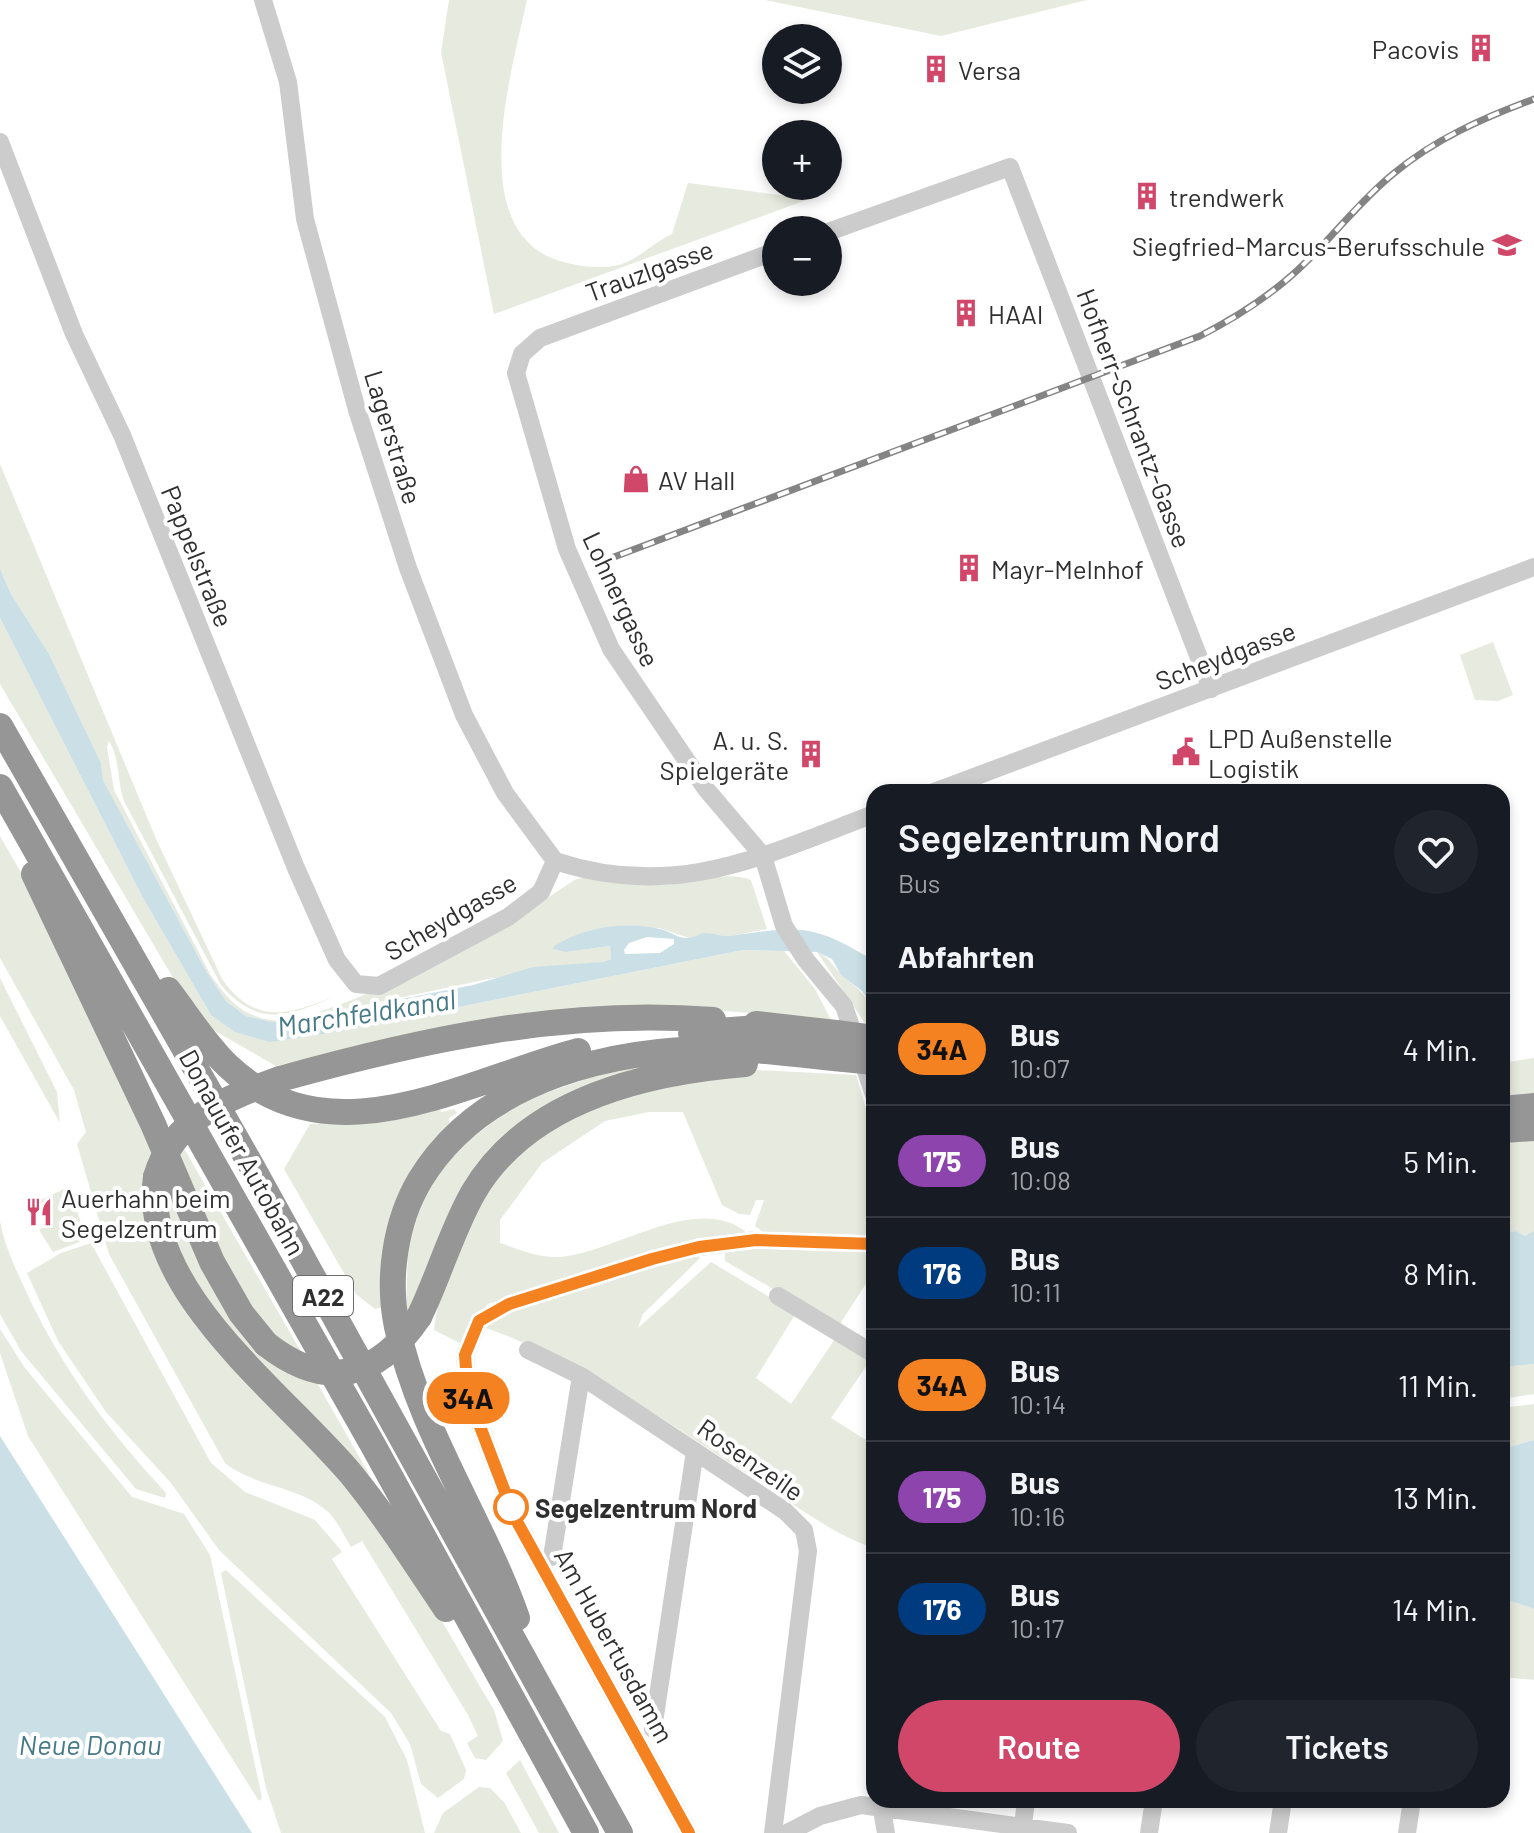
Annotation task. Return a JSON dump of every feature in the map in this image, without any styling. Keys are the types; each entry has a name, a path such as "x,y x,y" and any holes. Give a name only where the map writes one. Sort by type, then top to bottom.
{"highway":[{"name":"Donauufer Autobahn","path":"0,726 105,906 620,1833"},
{"name":"Donauufer Autobahn","path":"6,796 586,1833"},
{"path":"6,796 39,892 140,1096 212,1262 241,1313 266,1344 306,1369 345,1373 369,1366 389,1353 419,1317 474,1191 510,1146 542,1122 577,1104 647,1080 702,1069 809,1056"},
{"path":"105,906 199,1033 230,1068 272,1097 320,1113 383,1111 552,1058 626,1041 771,1027"},
{"path":"515,1702 495,1681 401,1541 351,1475 209,1321 182,1285 166,1255 157,1225 156,1177 166,1151 196,1118 224,1101 280,1079 413,1044 542,1024 685,1018 866,1037"},
{"path":"540,1685 504,1582 430,1425 403,1349 393,1280 397,1242 408,1205 426,1170 450,1139 497,1101 532,1084 601,1064 680,1052 733,1049 866,1061"},
{"path":"1510,1108 1534,1106"},
{"path":"1510,1130 1534,1128"}],"street":[{"name":"Lagerstraße","path":"263,0 288,82 305,219 357,410 408,568 464,715 505,793 555,861"},
{"name":"Pappelstraße","path":"0,142 74,334 122,435 296,868 337,960 356,984"},
{"name":"Hofherr-Schrantz-Gasse","path":"842,227 1010,167 1211,689"},
{"name":"Trauzlgasse","path":"540,338 762,256"},
{"name":"Lohnergasse","path":"540,338 522,354 516,373 567,549 611,649 636,689 706,789 763,856"},
{"name":"Scheydgasse","path":"956,784 1534,567"},
{"path":"555,861 594,873 662,879 718,870 866,817"},
{"path":"763,856 784,926 806,960 844,1006 866,1071"},
{"name":"Scheydgasse","path":"356,984 379,986 508,917 541,892 555,861"},
{"name":"Am Hubertusdamm","path":"689,1833 515,1518 468,1395 465,1355 479,1321 509,1304 652,1259 699,1247 756,1240 866,1244"},
{"path":"778,1296 866,1349"},
{"name":"Rosenzeile","path":"528,1350 581,1376 785,1511 804,1530 807,1540 773,1833"},
{"path":"552,1557 581,1376"},
{"path":"653,1729 695,1451"},
{"path":"787,1833 820,1816 866,1805"},
{"path":"886,1833 893,1808"},
{"path":"907,1808 1068,1833"},
{"path":"1023,1826 1025,1808"},
{"path":"1149,1833 1153,1808"},
{"path":"1278,1833 1282,1808"},
{"path":"1407,1833 1411,1808"}],"shaded area":[{"path":"449,0 527,0 505,106 503,184 512,218 530,244 560,261 607,267 637,256 672,234 688,183 762,193 762,200 806,200 494,314 441,52"},
{"path":"765,0 1087,0 941,36"},
{"path":"0,464 157,841 222,979 248,1004 274,1012 303,1008 336,996 304,1009 289,1013 262,1013 248,1008 221,985 124,801 115,755 109,741 107,747 114,790 210,974 228,997 250,1014 270,1020 292,1019 357,998 467,947 517,919 573,881 586,877 655,885 728,876 751,880 767,929 726,937 707,933 689,938 659,928 645,929 566,952 610,946 611,959 602,962 488,979 304,1018 272,1022 246,1016 226,1001 205,969 103,780 101,763 49,654 11,594 0,569"},
{"path":"0,618 143,898 211,1015 329,1033 743,950 784,951 815,989 831,1020 700,1009 459,1026 276,1066 201,1023 192,1010 0,684"},
{"path":"1493,642 1513,695 1498,701 1475,700 1460,655"},
{"path":"0,836 27,883 154,1147 144,1191 147,1231 161,1270 182,1305 210,1339 324,1455 403,1560 494,1710 503,1741 486,1760 475,1758 467,1743 478,1736 468,1715 362,1541 351,1547 334,1518 315,1502 250,1477 225,1463 109,1254 77,1144 86,1132 74,1090 0,958"},
{"path":"817,952 864,995 865,1023"},
{"path":"0,978 57,1092 60,1123 0,1016"},
{"path":"707,1056 520,1127 406,1314 408,1245 426,1192 457,1149 522,1101 619,1068"},
{"path":"1534,1058 1534,1098 1510,1099 1510,1062"},
{"path":"756,1070 856,1075 866,1109 866,1236 861,1239 766,1234 755,1226 764,1200 756,1200 750,1215 739,1214 722,1205 683,1112 649,1112 605,1121 542,1163 500,1220 500,1243 537,1255 560,1257 605,1246 678,1221 702,1218 725,1221 745,1231 742,1235 537,1287 488,1304 469,1324 460,1343 434,1330 442,1290 463,1238 491,1185 521,1150 573,1117 632,1095"},
{"path":"435,1106 442,1112 454,1109 457,1113 449,1118 449,1126 410,1173 380,1279 382,1307 375,1309 356,1294 284,1169 310,1124 381,1120"},
{"path":"1534,1138 1534,1231 1525,1237 1516,1231 1510,1232 1510,1140"},
{"path":"182,1145 304,1357 272,1337 224,1268 176,1153"},
{"path":"165,1180 220,1296 316,1381 369,1474 363,1477 209,1309 172,1249"},
{"path":"68,1187 87,1239 53,1252 39,1230 52,1222 39,1201"},
{"path":"0,1221 17,1272 59,1354 109,1426 166,1493 165,1498 136,1489 21,1351 0,1314"},
{"path":"91,1243 211,1463 245,1492 315,1520 342,1552 332,1559 441,1731 450,1734 466,1770 464,1779 438,1798 421,1784 410,1744 391,1713 219,1550 171,1483 106,1412 58,1341 27,1273 61,1253"},
{"path":"735,1248 866,1251 866,1284 838,1327 725,1261 725,1253"},
{"path":"693,1253 700,1258 643,1314 638,1328 711,1262 796,1313 756,1378 791,1404 835,1339 866,1356 866,1366 831,1418 866,1440 866,1545 829,1527 590,1376 486,1328 493,1317"},
{"path":"0,1329 25,1368 132,1497 184,1514 210,1555 262,1798 259,1801 28,1436 0,1353"},
{"path":"1534,1364 1534,1394 1510,1398 1510,1366"},
{"path":"1534,1404 1534,1440 1510,1447 1510,1407"},
{"path":"226,1570 385,1717 407,1760 425,1833 281,1833 266,1788 221,1573"},
{"path":"1510,1601 1534,1609 1534,1680 1510,1678"},
{"path":"520,1760 559,1833 539,1833 506,1773"},
{"path":"479,1787 490,1788 504,1802 521,1833 434,1833 443,1813"}],"water":[{"name":"Marchfeldkanal","path":"0,569 11,594 49,654 101,763 103,780 205,969 226,1001 246,1016 272,1022 304,1018 473,985 533,967 602,962 611,959 610,946 566,952 553,949 579,934 619,926 660,929 685,938 706,933 727,936 790,929 820,934 866,956 866,997 841,975 832,959 817,952 743,950 329,1033 270,1042 235,1032 211,1015 143,898 0,618","holes":["647,937 674,939 674,944 660,953 625,954 624,950 629,943"]},
{"path":"1516,1231 1525,1236 1534,1231 1534,1364 1510,1366 1510,1232"},
{"name":"Neue Donau","path":"0,1436 252,1833 0,1833"},
{"path":"1534,1440 1534,1609 1510,1601 1510,1447"}],"railway":[{"path":"598,563 1200,336 1270,293 1317,251 1370,195 1409,162 1460,130 1534,99"}],"bus line":[{"name":"34A","path":"689,1833 515,1518 468,1395 465,1355 479,1321 509,1304 652,1259 699,1247 756,1240 866,1246"}],"place":[{"name":"Pacovis","path":"1481,48"},
{"name":"Versa","path":"936,69"},
{"name":"trendwerk","path":"1147,196"},
{"name":"Siegfried-Marcus-Berufsschule","path":"1507,245"},
{"name":"HAAI","path":"966,313"},
{"name":"AV Hall","path":"636,479"},
{"name":"Mayr-Melnhof","path":"969,568"},
{"name":"LPD Außenstelle Logistik","path":"1186,752"},
{"name":"A. u. S. Spielgeräte","path":"811,754"},
{"name":"Auerhahn beim Segelzentrum","path":"39,1212"},
{"name":"Segelzentrum Nord","path":"511,1507"}]}
